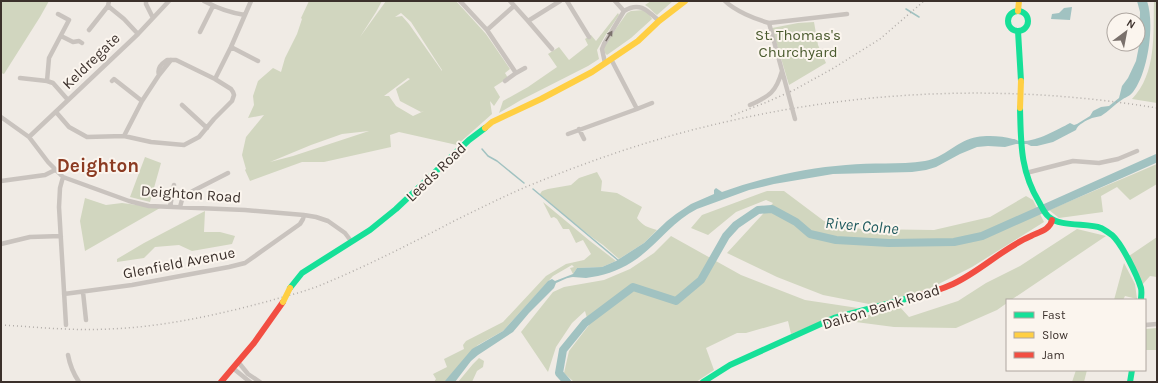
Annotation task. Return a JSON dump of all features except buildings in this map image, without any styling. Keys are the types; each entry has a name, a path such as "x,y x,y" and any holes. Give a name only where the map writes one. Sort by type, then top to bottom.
{"main road":[{"name":"Leeds Road","path":"221,382 239,363 267,326 283,302 290,288 302,273 370,230 396,209 469,140 492,122 541,100 592,72 638,41 659,21 685,1"},
{"path":"1018,12 1019,1"},
{"path":"1018,12 1023,13 1027,22 1025,27 1018,31 1012,30 1008,25 1008,19 1011,14 1018,12"},
{"path":"1018,31 1021,81 1020,133 1022,152 1026,173 1036,198 1050,218 1059,222 1101,228 1112,235 1135,272 1141,289 1141,299"},
{"name":"Dalton Bank Road","path":"703,382 730,365 834,318 937,291 962,280 1019,241 1046,229 1051,224 1050,218"},
{"path":"1130,382 1132,371"}],"street":[{"path":"146,1 153,18"},
{"name":"Keldregate","path":"28,137 138,34 168,1"},
{"path":"204,1 213,6 245,15"},
{"path":"215,79 231,47 250,1"},
{"path":"460,1 487,30 516,73"},
{"path":"510,1 552,50"},
{"path":"528,21 560,1"},
{"path":"567,1 589,36"},
{"path":"615,1 624,11"},
{"path":"725,1 737,10 769,23 847,14"},
{"path":"89,30 109,3 138,34"},
{"path":"200,32 213,6"},
{"path":"487,30 514,6"},
{"path":"605,63 602,49 624,11 634,7 643,8 649,10 659,21"},
{"path":"47,81 49,58 69,20 58,14"},
{"path":"769,23 795,119"},
{"path":"580,33 584,30"},
{"path":"61,36 73,42 79,41 82,43"},
{"path":"231,47 258,61"},
{"path":"612,59 638,109"},
{"path":"56,112 69,127 87,137 124,136 151,142 184,145 199,137 208,128 232,101 234,95 233,92 231,89 215,79 176,60 171,60 142,101 124,136"},
{"path":"505,81 525,68"},
{"path":"750,105 764,98 772,91 778,84 782,71"},
{"path":"20,78 53,83 68,100"},
{"path":"112,81 114,79 142,101"},
{"path":"568,134 652,103"},
{"path":"182,105 208,128"},
{"name":"Deighton Road","path":"1,117 28,137 54,170 63,177 129,201 149,206 217,208 316,217 328,221 345,233 351,241"},
{"path":"579,130 584,139"},
{"path":"1026,173 1072,161 1099,163 1118,159 1137,151"},
{"path":"1,181 45,175 54,170"},
{"path":"180,207 183,196 228,173"},
{"path":"63,177 60,188 59,207 66,325"},
{"path":"170,207 174,185"},
{"name":"Glenfield Avenue","path":"64,294 132,285 245,263 300,224 304,215"},
{"path":"1,244 30,237 61,236"},
{"path":"83,292 86,320"},
{"path":"1146,325 1157,324"},
{"path":"68,355 72,372 79,382"},
{"path":"239,363 248,374 258,382"},
{"path":"234,369 250,382"}],"green space":[{"path":"1,1 49,1 4,74 1,73"},
{"path":"309,1 382,1 360,37 386,1 456,1 486,34 510,69 505,73 508,78 494,87 500,97 494,106 490,101 492,114 457,145 399,132 390,135 391,147 324,162 302,162 250,181 245,170 242,155 246,137 264,115 248,118 254,105 253,96 258,81 273,68 281,72 285,58 297,34 302,19 301,18","holes":["401,13 411,22 442,71 409,24 402,16 395,17","408,78 410,79 396,89 400,101 421,112 424,111 413,116 396,106 389,96 384,96","369,131 270,162 311,145 342,134"]},
{"path":"651,1 673,1 657,15 645,5"},
{"path":"1154,1 1157,1 1157,103 1132,99 1140,89 1150,65 1153,40"},
{"path":"644,10 648,12 652,19 631,38 607,55 604,52 605,44 627,13 631,11"},
{"path":"618,13 619,15 597,50 599,59 499,113 503,101 528,87 557,67 548,54 559,47 569,60 588,45 585,39 591,35 596,41"},
{"name":"St. Thomas's Churchyard","path":"814,22 818,45 826,63 789,85 772,28 798,23"},
{"path":"145,157 161,163 150,202 130,197"},
{"path":"1157,164 1157,184 1130,200 1117,187 1101,196 1103,212 1059,218 1049,210"},
{"path":"597,172 602,181 601,191 617,193 642,207 637,218 646,226 657,230 644,243 619,259 540,194 542,191 548,189 571,185 579,178"},
{"path":"767,191 784,191 824,221 861,229 934,230 990,217 1026,196 1033,200 1044,222 972,267 919,294 874,305 823,295 777,277 727,253 773,203 766,200 736,212 708,235 691,228 702,215"},
{"path":"85,198 106,205 122,203 160,208 85,251 80,221"},
{"path":"543,202 616,261 602,267 577,268 573,274 570,268 574,267 572,265 553,276 503,331 478,345 444,382 434,382 436,379 433,374 447,367 444,359 464,349 463,345 466,341 503,322 546,276 566,264 584,260 591,254 583,240 576,243 569,229 563,229 557,219 554,217 551,218"},
{"path":"205,211 204,232 220,232 235,236 232,244 192,251 179,245 155,247 144,258 117,262 117,259 144,243"},
{"path":"1077,229 1106,236 1012,299 1006,299 1006,304 997,310 956,328 894,327 848,321 899,306 909,317 958,301 986,283 1020,266"},
{"path":"671,236 741,275 805,300 858,308 791,334 788,321 746,333 737,333 706,348 714,370 696,382 574,382 564,373 569,351 589,325 585,311 572,323 556,347 548,372 521,332 553,292 564,287 604,280 630,269 654,253"},
{"path":"1157,237 1157,277 1150,276 1142,285 1129,256"},
{"path":"1124,263 1135,284 1137,299 1125,296 1124,299 1114,299"},
{"path":"1157,328 1157,350 1146,350 1146,329"},
{"path":"479,358 484,361 483,367 477,371 472,382 458,382 473,364"},
{"path":"1076,371 1087,371 1084,382 1072,382"}],"water":[{"path":"1137,1 1147,1 1150,22 1149,48 1143,73 1138,84 1131,94 1107,112 1101,116 1092,118 1082,123 1076,130 1053,142 1037,146 1016,144 1005,147 977,147 936,167 926,170 912,172 833,174 774,184 749,190 697,209 680,220 641,256 627,265 598,276 586,278 571,277 556,283 554,288 529,313 513,332 471,361 455,382 444,382 472,349 503,331 548,281 552,279 555,281 573,274 577,268 602,267 616,261 644,243 676,214 691,204 714,194 714,190 716,188 722,192 783,174 830,166 925,161 977,137 1000,137 1025,141 1045,135 1070,123 1074,125 1077,124 1090,116 1093,111 1101,107 1109,106 1119,98 1122,86 1128,78 1136,61 1138,52 1146,52 1146,12 1140,12"},
{"path":"1072,7 1070,20 1051,19 1052,14 1059,13 1064,8"}],"waterway":[{"path":"906,9 919,17"},
{"path":"482,149 488,156 497,161 524,183"},
{"name":"River Colne","path":"567,382 559,373 563,350 585,323 633,287 676,301 701,280 726,236 736,225 758,210 772,209 796,222 810,234 836,240 889,243 954,242 982,236 1157,158"},
{"path":"533,189 619,261"}],"railway":[{"path":"731,116 794,90 832,69 880,39 924,1"},
{"path":"1,325 82,330 129,328 190,320 269,301 308,290 338,278 507,195 583,165 628,149 675,135 721,123 775,112 829,103 884,97 993,93 1048,95 1102,100 1157,108"}],"traffic: fast":[{"path":"1018,11 1025,14 1028,21 1025,28 1018,31 1011,28 1008,21 1011,14 1018,11"},
{"path":"1018,31 1021,81"},
{"path":"1020,108 1021,145 1025,167 1028,179 1044,212 1054,220 1067,224 1101,228 1112,235 1129,260 1141,288 1141,299"},
{"path":"290,288 302,273 370,230 396,209 469,140 485,128"},
{"path":"703,382 730,365 834,318 913,297"},
{"path":"1130,382 1132,371"}],"traffic: slow":[{"path":"485,128 492,122 541,99 592,72 638,41 659,21 685,1"},
{"path":"1018,11 1019,1"},
{"path":"1020,108 1021,81"},
{"path":"283,302 290,288"}],"traffic: jam":[{"path":"913,297 943,288 963,279 1011,247 1041,232 1049,226 1052,220"},
{"path":"221,382 254,343 283,302"}],"district":[{"name":"Deighton","path":"98,165"}]}
